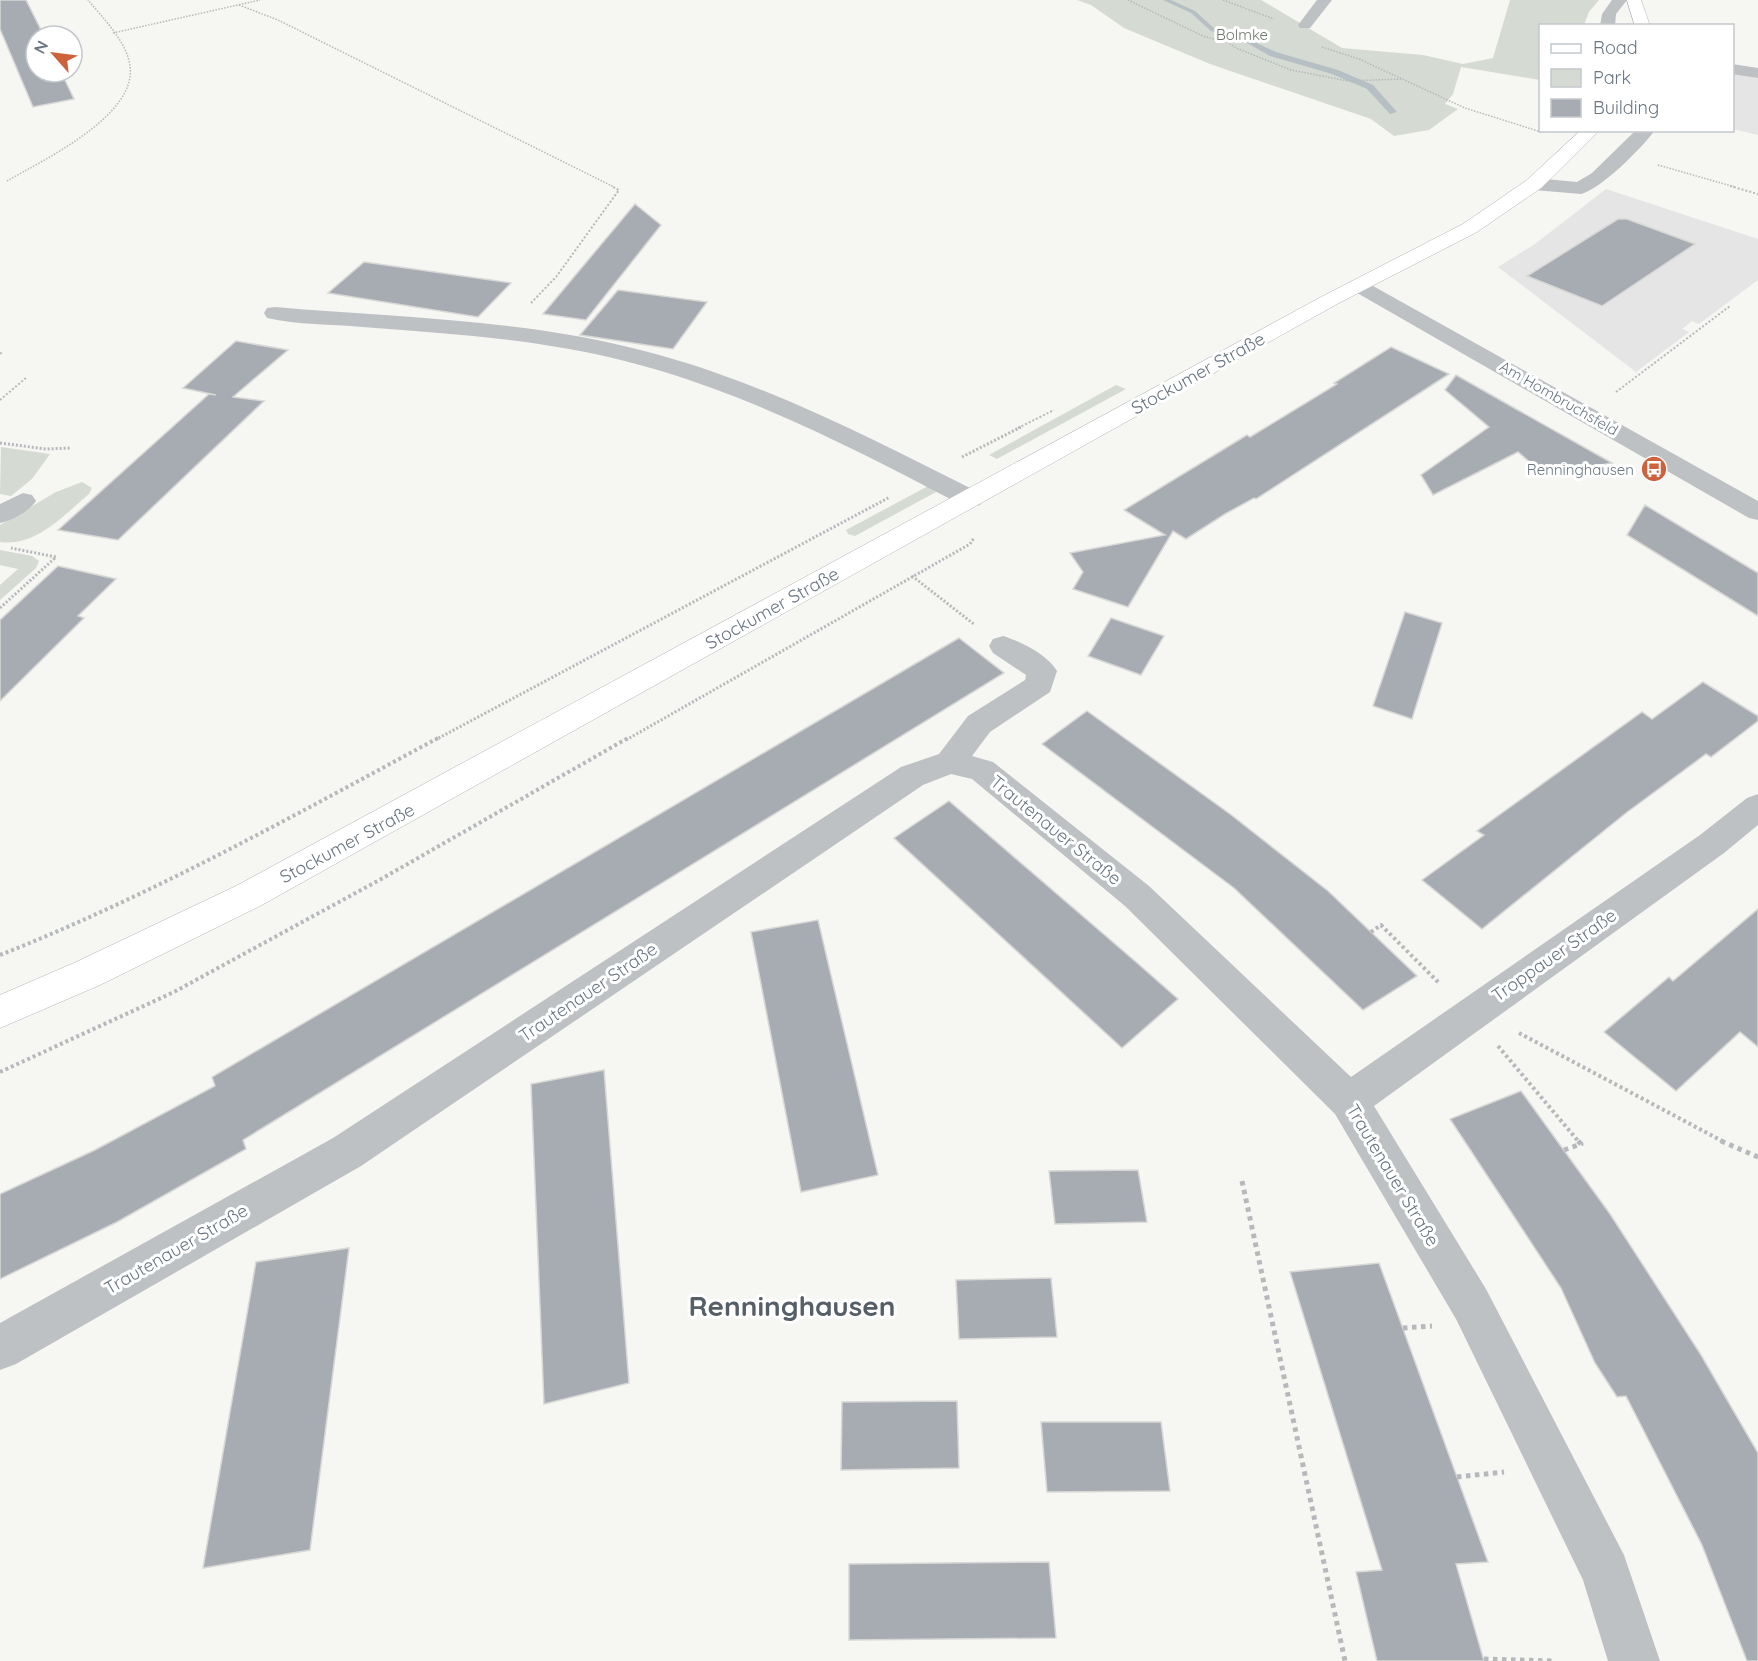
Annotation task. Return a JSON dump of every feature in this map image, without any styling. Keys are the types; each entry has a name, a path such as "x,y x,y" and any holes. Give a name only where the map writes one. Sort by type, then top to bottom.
{"main road":[{"path":"1634,0 1642,24"},
{"name":"Stockumer Straße","path":"0,1012 87,974 249,896 1359,286 1470,228 1534,184 1590,132"}],"street":[{"path":"1305,25 1325,0"},
{"path":"1607,24 1609,14 1620,0"},
{"path":"1734,64 1758,68"},
{"path":"1734,69 1758,73"},
{"path":"1534,184 1581,188 1598,177 1645,132"},
{"name":"Am Hombruchsfeld","path":"1359,286 1758,512"},
{"path":"274,313 502,334 595,346 663,364 753,394 971,499"},
{"path":"0,515 23,501"},
{"path":"950,762 979,724 1039,685 1042,671 1003,646"},
{"name":"Trautenauer Straße","path":"0,1348 347,1152 912,776 950,762 982,770 1137,896 1349,1101 1471,1304 1606,1573 1634,1661"},
{"name":"Troppauer Straße","path":"1349,1101 1712,844 1758,807"}],"path":[{"path":"8,181 104,120 118,106 131,78 130,66 113,33 88,0"},
{"path":"113,33 260,0"},
{"path":"1128,0 1205,36 1226,41 1236,48 1291,70 1348,81 1403,79"},
{"path":"1223,0 1277,21"},
{"path":"239,5 278,20 619,190 556,277 502,334"},
{"path":"1317,46 1359,59 1465,108 1537,131"},
{"path":"1621,156 1758,194"},
{"path":"1616,392 1730,306"},
{"path":"0,400 27,377"},
{"path":"0,955 56,933 231,849 928,477 967,454 1059,407"},
{"path":"0,443 46,449 70,448"},
{"path":"0,1072 174,992 289,930 970,544"},
{"path":"0,546 56,556 0,608"},
{"path":"912,576 1003,646"},
{"path":"1371,932 1381,925 1471,1014"},
{"path":"1514,1029 1582,1068 1731,1146 1758,1157"},
{"path":"1496,1044 1581,1144 1564,1150"},
{"path":"1242,1181 1345,1661"},
{"path":"1403,1328 1443,1325"},
{"path":"1457,1477 1517,1470"},
{"path":"1484,1659 1553,1661"}],"shaded area":[{"path":"1734,72 1758,75 1758,135 1734,129"},
{"path":"1606,189 1758,239 1758,280 1699,324 1692,321 1682,329 1689,332 1636,372 1498,267 1535,244"}],"green space":[{"name":"Bolmke","path":"1077,0 1261,0 1342,48 1423,55 1463,64 1493,58 1510,0 1599,0 1589,12 1584,24 1539,24 1539,80 1461,67 1453,94 1445,104 1458,109 1429,130 1394,136 1371,119 1210,64 1124,28 1091,5"},
{"path":"1116,385 1126,389 997,459 989,455"},
{"path":"1,447 50,454 32,479 11,496 0,494"},
{"path":"82,482 92,488 89,494 49,528 26,540 0,542 0,525 56,492"},
{"path":"930,485 936,492 855,536 848,534 846,530"},
{"path":"0,550 32,556 39,561 36,568 0,600 0,585 18,569 0,565"}],"building":[{"path":"0,0 26,0 38,24 24,24 24,84 67,84 74,99 33,107 0,29"},
{"path":"635,204 661,225 586,320 543,314"},
{"path":"1618,219 1627,219 1695,244 1602,306 1527,276"},
{"path":"364,262 511,283 478,317 328,293"},
{"path":"618,290 707,302 673,349 580,335"},
{"path":"236,341 288,350 233,397 264,401 118,540 58,530 209,394 216,395 183,388"},
{"path":"1391,347 1449,374 1256,499 1225,514 1186,539 1173,531 1128,607 1073,589 1083,572 1070,553 1165,535 1124,510 1247,435 1250,437 1337,384 1334,383"},
{"path":"1456,375 1612,463 1545,475 1518,452 1433,495 1421,475 1489,427 1445,390"},
{"path":"1645,505 1758,573 1758,616 1627,535"},
{"path":"58,566 116,579 78,616 84,618 0,701 0,620"},
{"path":"1405,612 1442,623 1412,719 1373,706"},
{"path":"1111,618 1164,636 1141,675 1088,656"},
{"path":"959,638 1004,673 243,1140 246,1149 117,1222 0,1279 0,1194 95,1150 215,1086 212,1077"},
{"path":"1703,682 1758,716 1758,721 1711,757 1706,754 1626,813 1482,929 1422,880 1484,835 1477,831 1642,712 1652,719"},
{"path":"1087,711 1230,814 1328,891 1417,976 1363,1010 1234,888 1042,744"},
{"path":"949,801 1178,999 1122,1048 894,838"},
{"path":"1758,909 1758,1047 1740,1032 1676,1091 1604,1032 1669,977 1673,981"},
{"path":"818,920 878,1175 801,1192 751,932"},
{"path":"604,1070 629,1383 544,1404 531,1084"},
{"path":"1521,1091 1610,1214 1701,1355 1758,1453 1758,1661 1747,1661 1702,1545 1626,1396 1617,1397 1595,1363 1561,1288 1450,1119"},
{"path":"1138,1170 1147,1222 1055,1224 1049,1171"},
{"path":"349,1248 310,1550 203,1568 256,1262"},
{"path":"1379,1263 1488,1562 1456,1564 1484,1661 1377,1661 1356,1572 1382,1570 1290,1272"},
{"path":"1051,1278 1057,1337 959,1339 956,1280"},
{"path":"957,1401 959,1468 841,1470 842,1402"},
{"path":"1041,1422 1161,1422 1170,1491 1047,1492"},
{"path":"1049,1562 1056,1638 849,1640 849,1564"}],"waterway":[{"path":"1166,0 1193,12 1213,30 1244,39 1273,54 1335,72 1370,87 1393,112"}],"place":[{"name":"Renninghausen","path":"1654,469"}],"district":[{"name":"Renninghausen","path":"792,1305"}]}
